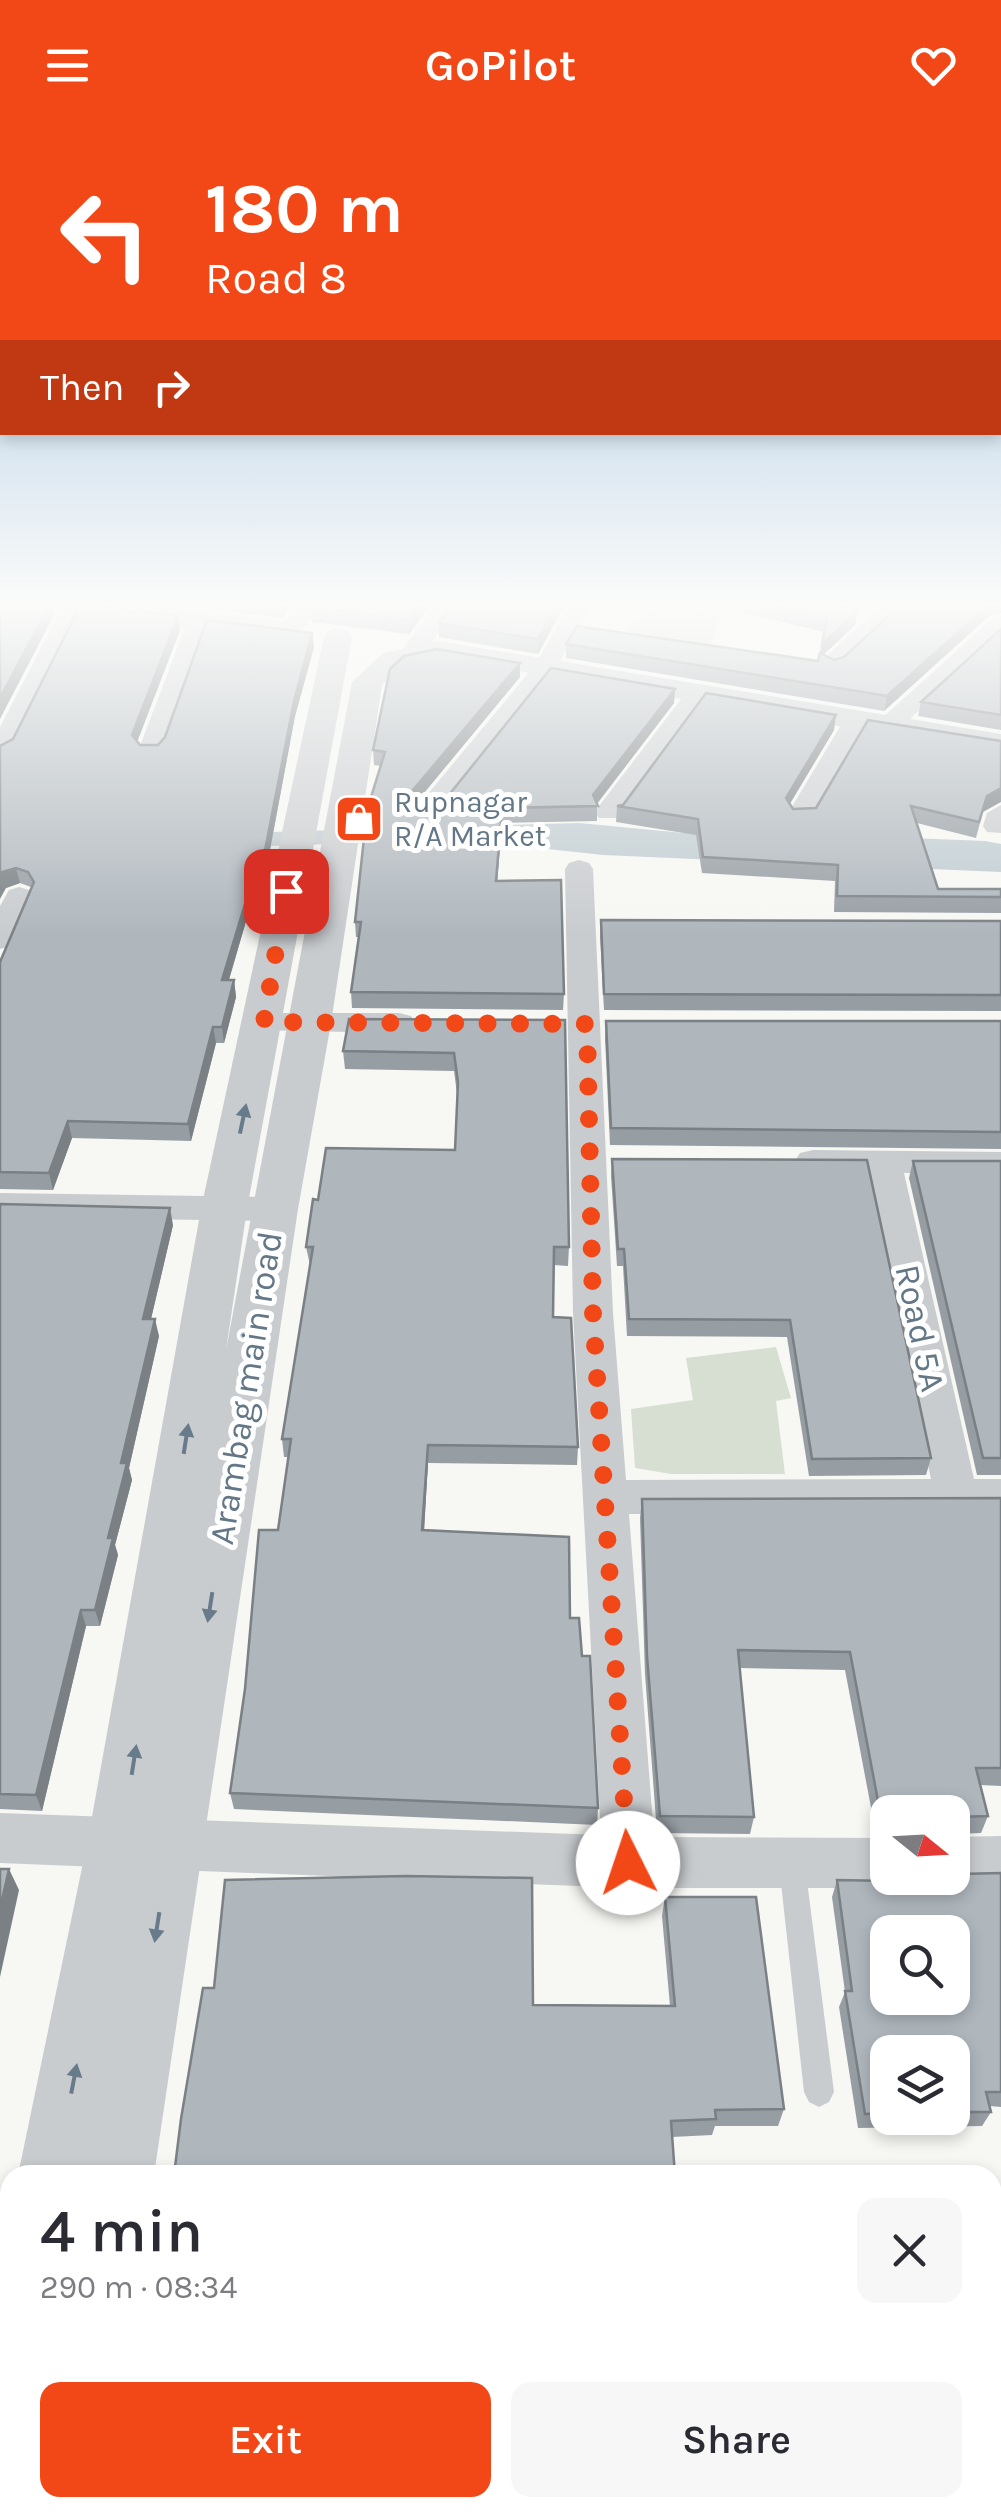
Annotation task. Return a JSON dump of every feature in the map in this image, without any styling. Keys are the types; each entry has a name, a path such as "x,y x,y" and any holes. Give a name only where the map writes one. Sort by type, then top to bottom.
{"street":[{"path":"0,752 15,713"},
{"path":"151,751 160,713"},
{"name":"Arambag main road","path":"117,2165 146,1840 250,1209 318,840 330,713"},
{"name":"Arambag main road","path":"318,840 357,713"},
{"path":"427,813 508,713"},
{"path":"609,812 683,713"},
{"path":"816,713 1001,744"},
{"path":"890,724 902,713"},
{"path":"802,815 857,720"},
{"path":"580,869 594,923 580,1024 608,1160 604,1497 628,1863"},
{"path":"0,940 19,896"},
{"path":"287,1023 429,1023"},
{"path":"785,1161 1001,1163"},
{"name":"Road 5A","path":"883,1162 956,1495"},
{"path":"0,1205 250,1209"},
{"path":"604,1497 1001,1496"},
{"path":"0,1838 146,1840 628,1863 870,1863"},
{"name":"Arambag main road","path":"59,2165 146,1840"},
{"path":"970,1862 1001,1861"}],"lane":[{"path":"792,1865 819,2092"}],"shaded area":[{"path":"0,820 272,832 579,823 684,833 711,830 985,841 1001,844 1001,872 603,855 501,844 267,846"},
{"path":"776,1347 791,1398 776,1401 785,1474 671,1474 635,1468 631,1409 693,1400 686,1358"}],"building":[{"path":"26,713 140,713 132,735 140,745 158,745 173,713 292,713 261,871 255,871 222,980 234,980 222,1027 213,1027 188,1124 68,1121 49,1173 0,1172 0,962 34,882 28,872 16,868 0,876 0,746 13,739"},
{"path":"381,713 478,713 413,790 409,800 416,808 440,806 515,713 656,713 593,795 598,806 502,808 496,881 561,880 564,994 351,992 361,922 355,922 367,810 385,752 373,750"},
{"path":"691,713 836,715 786,798 793,809 816,808 868,720 1001,741 1001,788 987,796 979,822 911,806 938,889 1001,889 1001,897 837,896 838,865 703,857 698,819 617,806 623,805"},
{"path":"601,920 1001,921 1001,995 604,994"},
{"path":"349,1019 565,1020 569,1247 554,1247 553,1317 571,1318 578,1447 428,1445 422,1530 569,1537 570,1618 579,1618 582,1656 590,1656 598,1808 230,1793 245,1689 259,1530 278,1530 291,1439 282,1439 313,1247 306,1247 326,1148 455,1150 458,1082 454,1053 343,1051"},
{"path":"606,1021 1001,1021 1001,1132 611,1128"},
{"path":"612,1159 867,1160 931,1458 812,1459 790,1320 629,1319 624,1249 618,1249"},
{"path":"913,1161 1001,1161 1001,1458 983,1458"},
{"path":"0,1204 170,1208 143,1319 155,1319 121,1463 127,1463 108,1538 113,1538 95,1610 81,1610 36,1795 0,1794"},
{"path":"1001,1498 1001,1768 976,1768 988,1816 970,1817 970,1795 877,1795 850,1652 738,1650 754,1817 660,1816 647,1656 642,1499"},
{"path":"0,1869 9,1869 0,1909"},
{"path":"1001,1873 1001,2092 986,2092 991,2112 970,2112 970,2035 870,2035 870,2114 865,2114 845,1991 852,1991 837,1880 870,1881 870,1895 970,1895 970,1874"},
{"path":"532,1878 533,2005 675,2006 665,1897 756,1897 784,2109 715,2110 716,2119 671,2121 674,2165 175,2165 203,1988 214,1988 225,1880"}],"place":[{"name":"Rupnagar R/A Market","path":"359,819"}],"route":[{"path":"286,891 264,1022 587,1024 593,1313 628,1863"}]}
